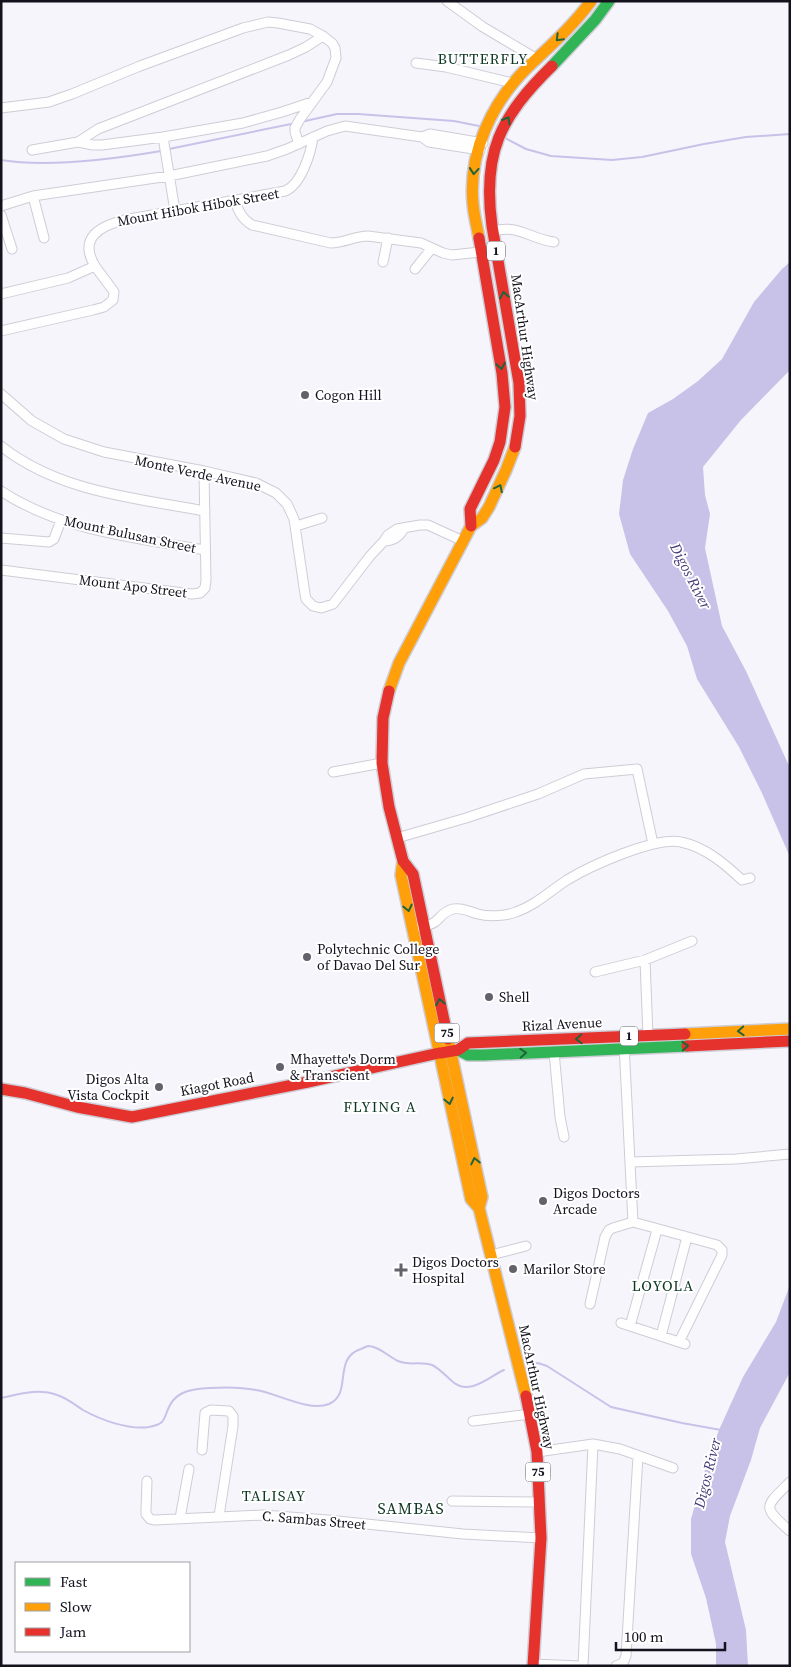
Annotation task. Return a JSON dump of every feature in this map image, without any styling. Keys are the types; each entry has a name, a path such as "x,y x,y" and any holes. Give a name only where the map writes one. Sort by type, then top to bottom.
{"main road":[{"name":"MacArthur Highway","path":"471,526 470,508 494,460 500,442 505,407 502,373 480,252 473,195 478,146 491,115 513,83 570,28 591,1"},
{"name":"MacArthur Highway","path":"449,1051 413,928 401,875 403,861 389,807 382,763 382,718 399,663 471,526 484,515 508,468 516,445 520,419 520,394 488,192 494,148 507,120 524,96 588,31 609,1"},
{"name":"MacArthur Highway","path":"403,861 413,874 425,926 449,1051 482,1197 480,1208 530,1414 537,1452 541,1538 533,1665"},
{"name":"Rizal Avenue","path":"449,1051 468,1043 790,1029"},
{"name":"Rizal Avenue","path":"449,1051 468,1055 790,1041"},
{"name":"Kiagot Road","path":"1,1089 26,1093 77,1107 132,1117 308,1082 449,1051"}],"street":[{"path":"447,1 483,27 538,59"},
{"path":"1,108 49,102 140,66 256,24 268,22 286,24 310,29 322,36 332,43 335,48 336,58 327,82 295,128 294,132 298,144"},
{"path":"32,150 78,142 98,129 289,55 306,47 322,36"},
{"path":"416,63 446,67 513,83"},
{"path":"78,142 102,146 163,138 243,123 312,102"},
{"path":"1,206 33,196 169,176 266,156 332,129 345,126 422,137 430,134 494,148"},
{"name":"Mount Hibok Hibok Street","path":"1,331 93,310 109,304 113,300 114,292 95,266 89,250 90,241 95,233 102,228 124,220 290,189 298,179 308,158 314,137"},
{"path":"163,138 175,211"},
{"path":"33,196 44,238"},
{"path":"235,200 240,215 252,225 331,243 360,236 421,243 452,255 480,252"},
{"path":"1,215 12,248"},
{"path":"493,231 502,229 517,230 535,238 554,242"},
{"path":"383,262 388,238"},
{"path":"415,269 432,248"},
{"path":"1,294 68,278 95,266"},
{"name":"Monte Verde Avenue","path":"1,394 32,421 64,439 104,452 204,471 256,483 270,489 287,504 291,511 296,526 305,594 309,603 317,607 325,608 333,604 370,556 388,535 397,529 428,525 463,541"},
{"path":"1,446 23,461 41,470 85,488 205,511"},
{"name":"Mount Apo Street","path":"1,570 197,594 202,592 206,585 204,471"},
{"name":"Mount Bulusan Street","path":"1,492 60,520 108,533 205,550"},
{"path":"296,526 322,518"},
{"path":"1,538 49,542 54,539 60,520"},
{"path":"333,772 382,763"},
{"path":"397,838 538,794 584,774 637,769 653,844"},
{"path":"413,928 433,924 446,911 452,909 464,909 480,914 514,913 529,906 567,880 591,868 620,855 666,841 679,841 692,845 708,853 742,880 750,878"},
{"path":"595,972 645,960 692,941"},
{"path":"645,960 648,1036"},
{"path":"623,1037 633,1222"},
{"path":"554,1052 560,1117 564,1137"},
{"path":"630,1162 736,1159 790,1154"},
{"path":"590,1304 605,1235 612,1228 633,1222 717,1245 722,1249 723,1254 682,1343 625,1324 657,1230"},
{"path":"661,1336 687,1237"},
{"path":"491,1255 526,1246"},
{"path":"202,1450 206,1413 211,1410 229,1411 233,1416 233,1426 219,1516"},
{"path":"473,1421 530,1414"},
{"path":"537,1452 594,1444 614,1448 672,1468"},
{"path":"533,1665 582,1666 594,1444"},
{"path":"616,1666 623,1664 626,1656 638,1456"},
{"path":"180,1518 189,1469"},
{"name":"C. Sambas Street","path":"147,1481 146,1510 148,1516 154,1520 264,1515 463,1534 541,1538"},
{"path":"790,1482 770,1502 769,1508 771,1514 790,1531"},
{"path":"452,1501 540,1502"}],"water":[{"name":"Digos River","path":"790,262 790,370 741,420 703,467 705,495 710,514 705,548 722,626 746,671 790,768 790,857 739,747 697,679 687,646 668,611 630,554 619,514 623,480 648,413 673,399 698,381 722,359 754,302"},
{"name":"Digos River","path":"790,1285 790,1372 760,1428 751,1460 730,1516 725,1542 746,1630 748,1666 716,1666 716,1644 706,1598 691,1554 691,1519 707,1463 719,1430 743,1377 776,1322"}],"waterway":[{"path":"305,121 337,114 358,114 454,121 479,126"},
{"path":"169,149 291,124"},
{"path":"507,139 526,149 551,156 612,160 642,157 746,137 790,134"},
{"path":"1,160 60,163 161,151"},
{"path":"1,1398 29,1392 50,1393 64,1398 106,1421 141,1428 155,1426 162,1422 173,1400 182,1393 199,1389 221,1387 245,1388 312,1406 329,1404 336,1399 340,1392 347,1360 352,1354 368,1346 372,1346 402,1362 432,1365 459,1386 466,1387 479,1384 504,1370"},
{"path":"531,1364 538,1363 547,1366 611,1407 721,1430"}],"traffic: fast":[{"path":"552,66 595,20 609,1"},
{"path":"458,1050 468,1055 484,1055 687,1046"}],"traffic: slow":[{"path":"479,238 473,208 472,185 474,166 479,147 493,112 515,81 569,27 591,1"},
{"path":"389,691 399,663 471,526 482,518 489,507 515,447"},
{"path":"403,861 401,875 471,1199 479,1208"},
{"path":"685,1034 790,1029"},
{"path":"448,1039 482,1197 479,1208 526,1396"}],"traffic: jam":[{"path":"515,447 520,416 519,383 492,226 490,177 493,157 499,138 508,120 519,102 552,66"},
{"path":"471,526 470,509 494,460 500,442 505,407 502,373 479,238"},
{"path":"389,691 383,718 382,763 389,807 403,861 413,874 448,1039"},
{"path":"441,1053 458,1050 468,1043 685,1034"},
{"path":"687,1046 790,1041"},
{"path":"1,1089 25,1093 77,1107 132,1117 308,1082 439,1053"},
{"path":"526,1396 537,1452 541,1538 533,1666"}],"place":[{"name":"Cogon Hill","path":"305,395"},
{"name":"Polytechnic College of Davao Del Sur","path":"307,957"},
{"name":"Shell","path":"489,997"},
{"name":"Mhayette's Dorm & Transcient","path":"280,1067"},
{"name":"Digos Alta Vista Cockpit","path":"159,1087"},
{"name":"Digos Doctors Arcade","path":"543,1201"},
{"name":"Marilor Store","path":"513,1269"},
{"name":"Digos Doctors Hospital","path":"401,1270"}],"district":[{"name":"BUTTERFLY","path":"483,58"},
{"name":"FLYING A","path":"380,1106"},
{"name":"LOYOLA","path":"663,1285"},
{"name":"TALISAY","path":"274,1495"},
{"name":"SAMBAS","path":"411,1508"}]}
